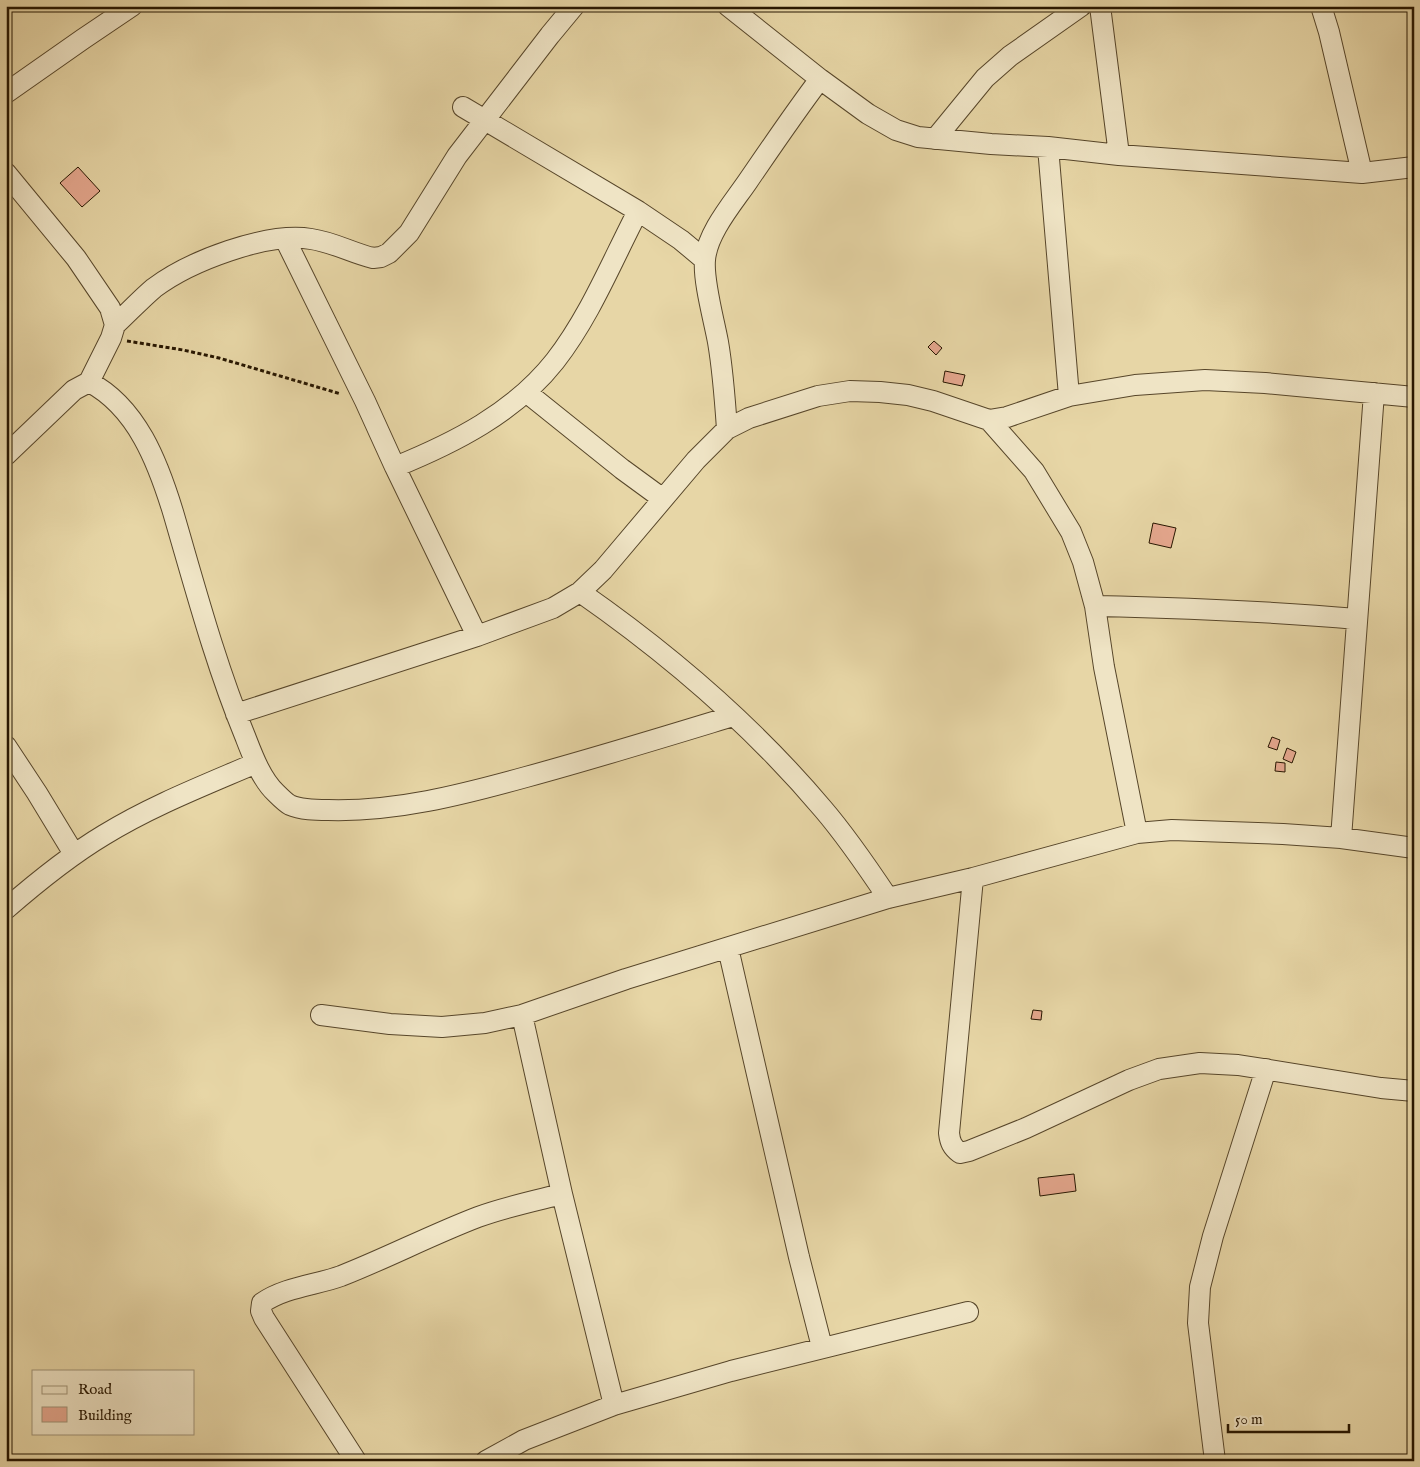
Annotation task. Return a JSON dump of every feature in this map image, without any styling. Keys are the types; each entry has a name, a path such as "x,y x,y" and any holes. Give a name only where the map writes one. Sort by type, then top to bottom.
{"lane":[{"path":"6,93 83,38 132,6"},
{"path":"6,455 74,390 89,382 113,332 154,288 188,266 225,252 254,244 285,239 309,238 327,242 373,258 389,253 409,233 457,156 574,6"},
{"path":"935,139 985,78 1010,56 1081,6"},
{"path":"1100,6 1118,155"},
{"path":"1321,6 1362,173"},
{"path":"741,10 820,79 868,114 896,130 935,139 1362,173 1414,167"},
{"path":"727,429 719,352 705,260 712,236 727,212 786,125 820,79"},
{"path":"463,107 638,211 681,240 705,260"},
{"path":"1048,147 1069,396"},
{"path":"6,173 76,258 110,308 113,332"},
{"path":"394,467 439,449 478,427 526,392 555,361 585,315 638,211"},
{"path":"285,239 477,636"},
{"path":"236,714 477,636 553,608 580,592 603,570 712,442 727,429 771,410 818,396 850,391 908,395 989,420 1007,417 1069,396 1135,385 1205,380 1264,382 1414,397"},
{"path":"89,382 117,400 139,430 155,463 170,502 189,572 236,714 256,763 274,792 291,805 314,810 353,810 404,805 452,796 586,761 733,716"},
{"path":"526,392 614,463 663,499"},
{"path":"1341,838 1374,393"},
{"path":"989,420 1034,471 1071,532 1083,562 1095,606 1104,667 1137,833"},
{"path":"580,592 654,647 733,716 784,766 823,809 861,858 888,898"},
{"path":"1095,606 1227,610 1357,619"},
{"path":"6,746 74,854"},
{"path":"6,909 34,884 74,854 136,816 256,763"},
{"path":"321,1015 390,1024 442,1027 485,1023 522,1015 626,979 888,898 973,878 1137,833 1204,830 1341,838 1414,848"},
{"path":"973,878 949,1133 950,1141 960,1153 1026,1128 1129,1080 1159,1069 1200,1063 1238,1065 1381,1088 1414,1091"},
{"path":"728,948 799,1257 822,1347"},
{"path":"522,1015 562,1194 614,1405"},
{"path":"1215,1461 1198,1323 1200,1287 1213,1236 1266,1069"},
{"path":"356,1461 264,1318 261,1310 262,1303 272,1296 332,1279 364,1267 424,1238 480,1216 562,1194"},
{"path":"486,1461 524,1440 614,1405 822,1347 968,1312"}],"path":[{"path":"113,332 260,369 364,401"}],"building":[{"path":"78,167 100,191 82,207 60,183"},
{"path":"934,341 942,348 936,355 928,347"},
{"path":"945,371 965,375 962,386 943,382"},
{"path":"1153,523 1176,528 1171,548 1149,543"},
{"path":"1272,737 1280,740 1277,750 1268,747"},
{"path":"1287,748 1296,752 1292,763 1283,759"},
{"path":"1276,762 1285,763 1285,772 1275,771"},
{"path":"1033,1010 1042,1011 1041,1020 1031,1019"},
{"path":"1074,1174 1076,1191 1040,1196 1038,1178"}]}
